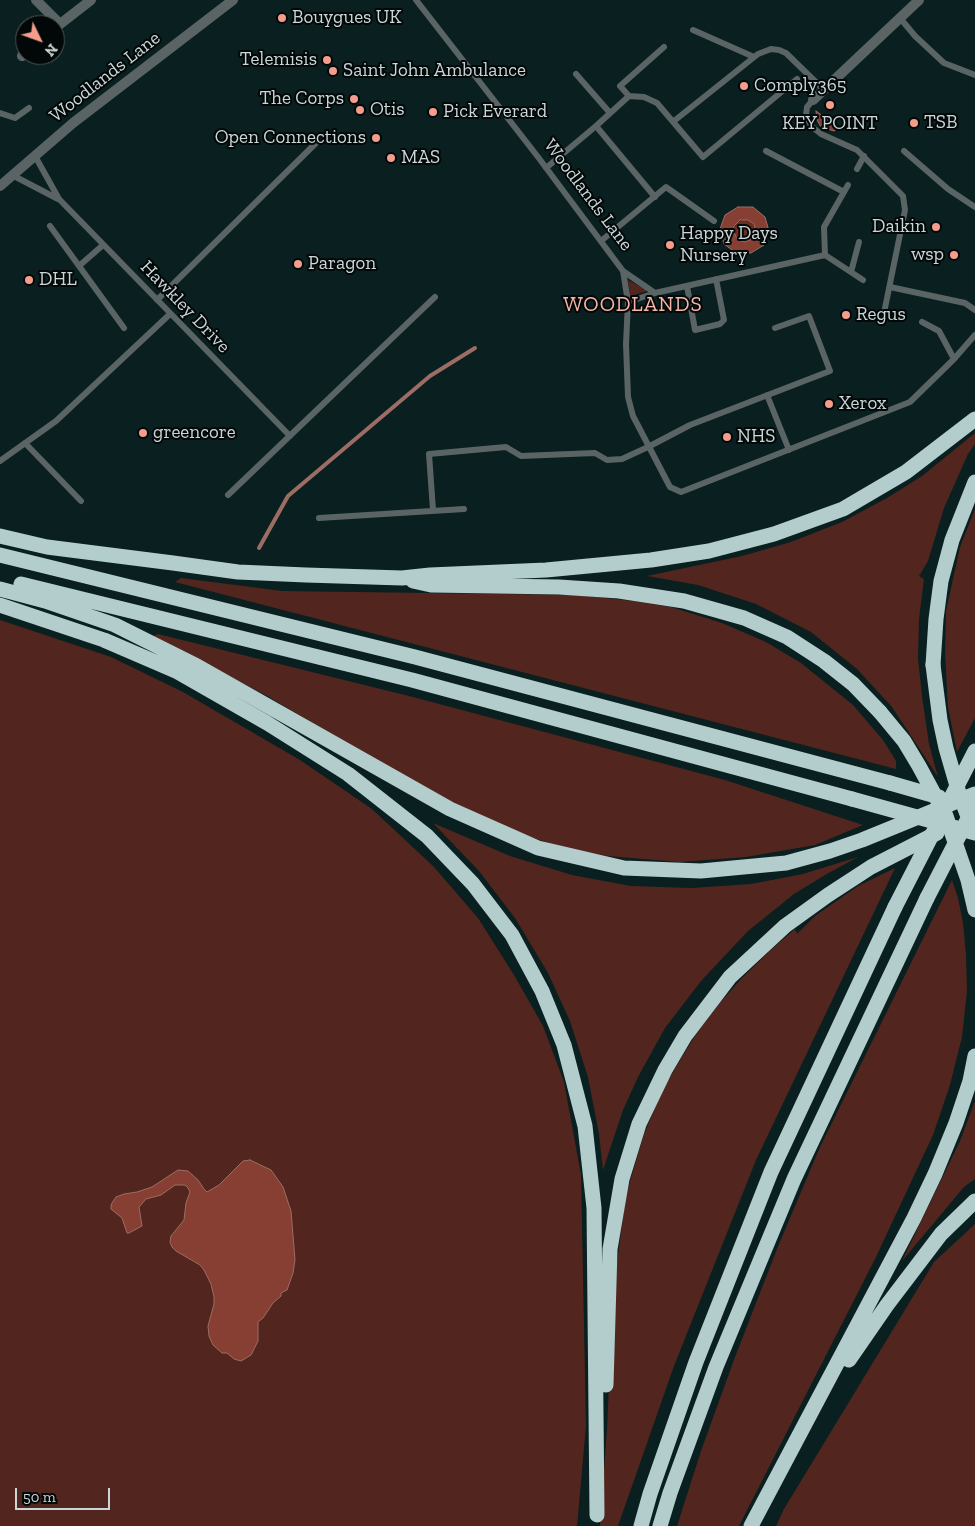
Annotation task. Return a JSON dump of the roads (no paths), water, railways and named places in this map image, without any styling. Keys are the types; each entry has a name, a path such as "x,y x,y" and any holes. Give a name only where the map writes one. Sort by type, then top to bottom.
{"highway":[{"path":"0,536 47,547 238,572 402,578 546,570 651,560 709,551 774,534 843,508 906,472 975,419"},
{"path":"975,482 952,540 941,581 933,666 940,720 946,748 962,800 975,829"},
{"path":"0,555 415,657 975,806 927,898 794,1179 716,1366 660,1526"},
{"path":"402,578 431,585 558,586 619,591 684,601 744,618 787,637 824,661 853,684 880,712 909,749 946,816 968,880 975,910"},
{"path":"0,580 412,680 975,833"},
{"path":"0,589 44,601 115,625 197,666 450,810 538,848 624,868 701,872 786,863 830,852 975,794"},
{"path":"0,601 36,609 159,648"},
{"path":"0,605 104,640 176,671 267,723 340,769 427,836 473,884 512,935 542,991 564,1045 585,1126 594,1208 596,1520"},
{"path":"641,1526 650,1494 696,1362 772,1172 896,907 975,751"},
{"path":"596,1520 602,1457 610,1250 622,1179 633,1142 639,1124 665,1070 685,1036 730,977 785,926 828,894 871,867 975,815"},
{"path":"751,1526 936,1174 970,1081 975,1056"},
{"path":"786,1462 854,1351 887,1304 941,1234 975,1201"}],"street":[{"path":"36,0 49,15"},
{"path":"65,20 91,0"},
{"name":"Woodlands Lane","path":"0,186 73,123 234,0"},
{"path":"813,100 919,0"}],"lane":[{"name":"Woodlands Lane","path":"416,0 546,168 623,272 628,302 626,344 628,397 633,416 670,487 680,492 789,450"},
{"path":"900,18 915,36 944,62 975,75"},
{"path":"693,30 754,57"},
{"path":"664,47 620,86 629,96 644,97 657,103 703,156 796,79"},
{"path":"674,122 754,57 771,49 786,53 824,90"},
{"path":"576,74 610,113"},
{"path":"546,168 629,96"},
{"path":"813,100 807,107 806,115 811,126 821,134 857,150 904,196 905,203 885,308"},
{"path":"0,113 15,118 29,108"},
{"path":"596,126 655,197"},
{"path":"157,300 316,143"},
{"path":"766,151 844,192"},
{"path":"904,151 948,189 975,207"},
{"name":"Hawkley Drive","path":"35,156 59,199 290,436"},
{"path":"857,170 864,156"},
{"name":"Hawkley Drive","path":"12,175 59,199"},
{"path":"825,255 824,227 848,185"},
{"path":"601,241 666,187 714,221"},
{"path":"50,226 124,328"},
{"path":"851,272 858,242"},
{"path":"79,266 104,246"},
{"path":"628,302 655,293 825,255 863,280"},
{"path":"623,272 655,293"},
{"path":"687,286 695,330 720,324 724,320 716,279"},
{"path":"890,287 965,303 975,310"},
{"path":"228,495 435,297"},
{"path":"0,461 56,421 170,314"},
{"path":"433,510 429,454 506,447 521,456 595,453 607,460 622,459 690,425 830,371 808,316 775,328"},
{"path":"922,322 939,331 954,359"},
{"path":"766,395 789,450 910,402 954,359 975,335"},
{"path":"25,443 81,501"},
{"path":"319,518 464,509"}],"waterway":[{"path":"259,548 288,496 430,376 475,348"}],"place":[{"name":"Bouygues UK","path":"282,18"},
{"name":"Telemisis","path":"327,60"},
{"name":"Saint John Ambulance","path":"333,71"},
{"name":"Comply365","path":"744,86"},
{"name":"The Corps","path":"354,99"},
{"name":"KEY POINT","path":"830,105"},
{"name":"Otis","path":"360,110"},
{"name":"Pick Everard","path":"433,112"},
{"name":"TSB","path":"914,123"},
{"name":"Open Connections","path":"376,138"},
{"name":"MAS","path":"391,158"},
{"name":"Daikin","path":"936,227"},
{"name":"Happy Days Nursery","path":"670,245"},
{"name":"wsp","path":"954,255"},
{"name":"Paragon","path":"298,264"},
{"name":"DHL","path":"29,280"},
{"name":"Regus","path":"846,315"},
{"name":"Xerox","path":"829,404"},
{"name":"greencore","path":"143,433"},
{"name":"NHS","path":"727,437"}],"district":[{"name":"WOODLANDS","path":"633,305"}]}
